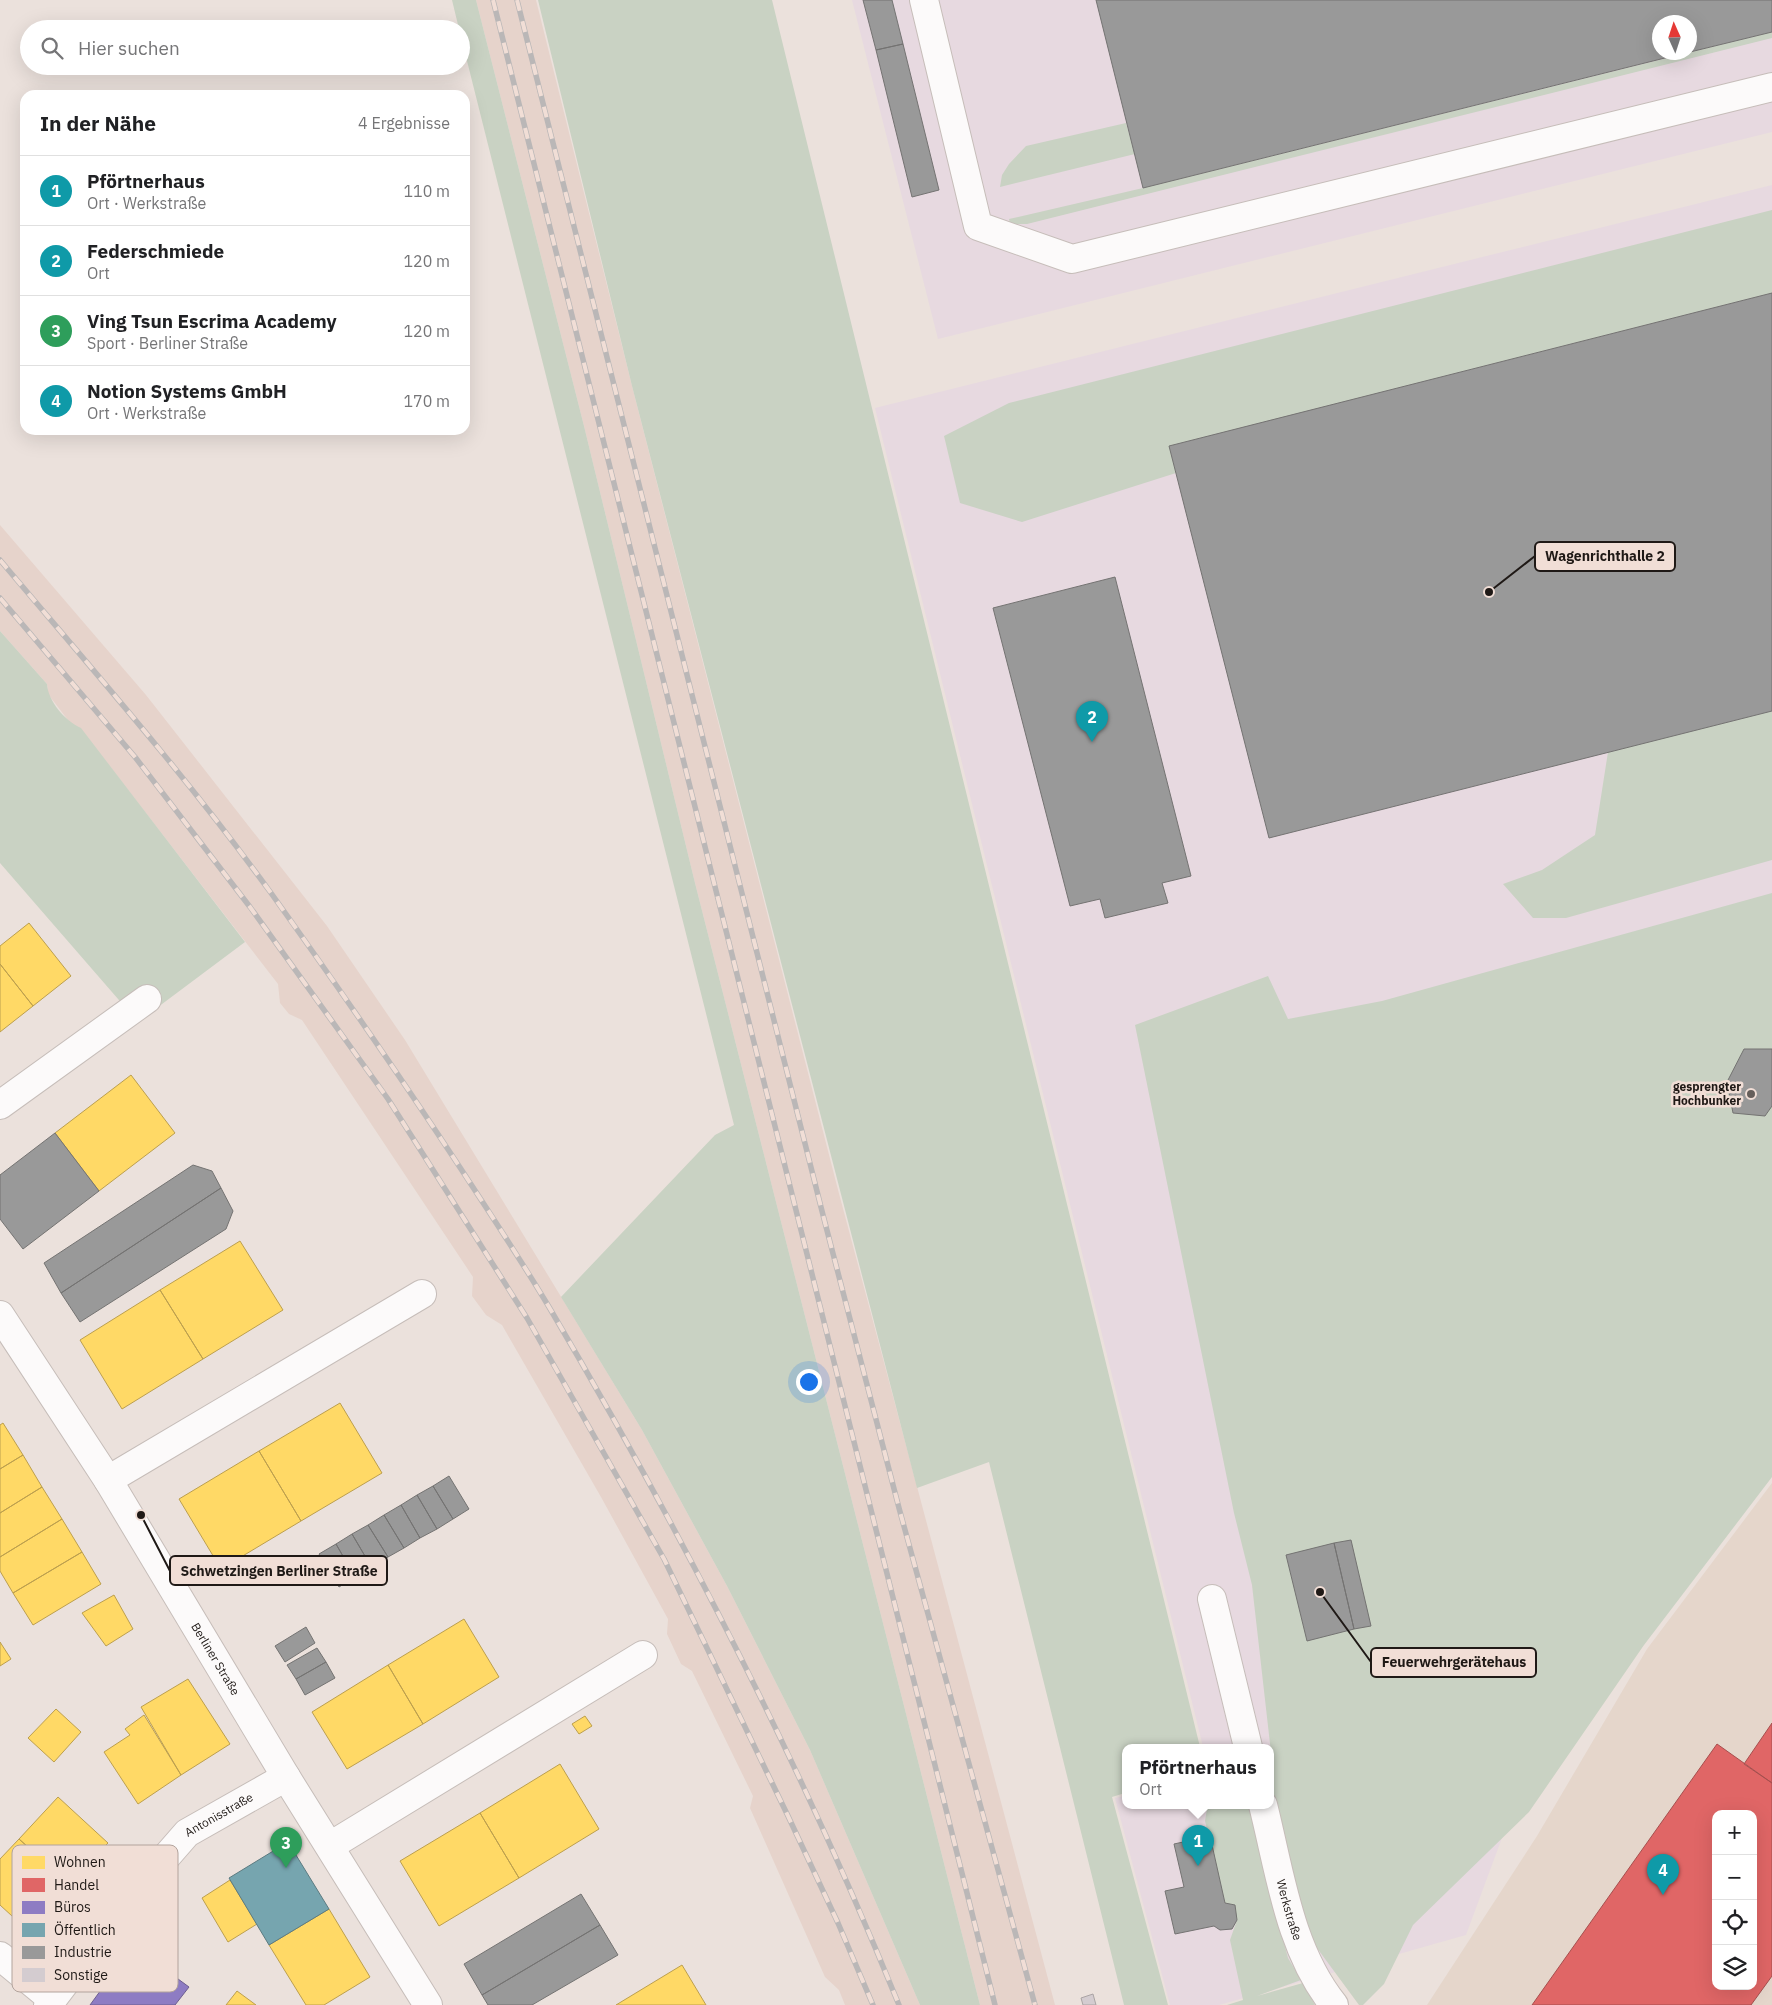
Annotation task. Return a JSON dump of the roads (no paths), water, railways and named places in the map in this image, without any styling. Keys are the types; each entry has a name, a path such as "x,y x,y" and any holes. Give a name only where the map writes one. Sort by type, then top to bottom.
{"street":[{"path":"924,0 978,226 1072,259 1772,87"},
{"path":"0,1106 147,1000"},
{"path":"108,1480 422,1294"},
{"name":"Berliner Straße","path":"0,1315 108,1480 286,1777 428,2005"},
{"path":"1212,1599 1247,1744"},
{"path":"330,1846 643,1655"},
{"name":"Antonisstraße","path":"177,1845 187,1833 286,1777"},
{"name":"Werkstraße","path":"1264,1809 1295,1936 1333,2001"},
{"path":"0,1956 12,1967"},
{"path":"39,1992 50,2002"},
{"name":"Antonisstraße","path":"50,2002 58,1992"}],"railway":[{"path":"493,0 995,2005"},
{"path":"517,0 823,1215 899,1508 1035,2005"},
{"path":"0,560 173,765 271,893 415,1099 528,1272 646,1477 737,1650 822,1826 899,2005"},
{"path":"0,598 135,757 250,907 388,1099 527,1318 664,1559 788,1816 838,1923 873,2005"}],"place":[{"name":"Wagenrichthalle 2","path":"1489,592"},
{"name":"Federschmiede","path":"1092,742"},
{"name":"gesprengter Hochbunker","path":"1751,1094"},
{"name":"Schwetzingen Berliner Straße","path":"141,1515"},
{"name":"Feuerwehrgerätehaus","path":"1320,1592"},
{"name":"Pförtnerhaus","path":"1198,1866"},
{"name":"Ving Tsun Escrima Academy","path":"286,1868"},
{"name":"Notion Systems GmbH","path":"1663,1895"}]}
